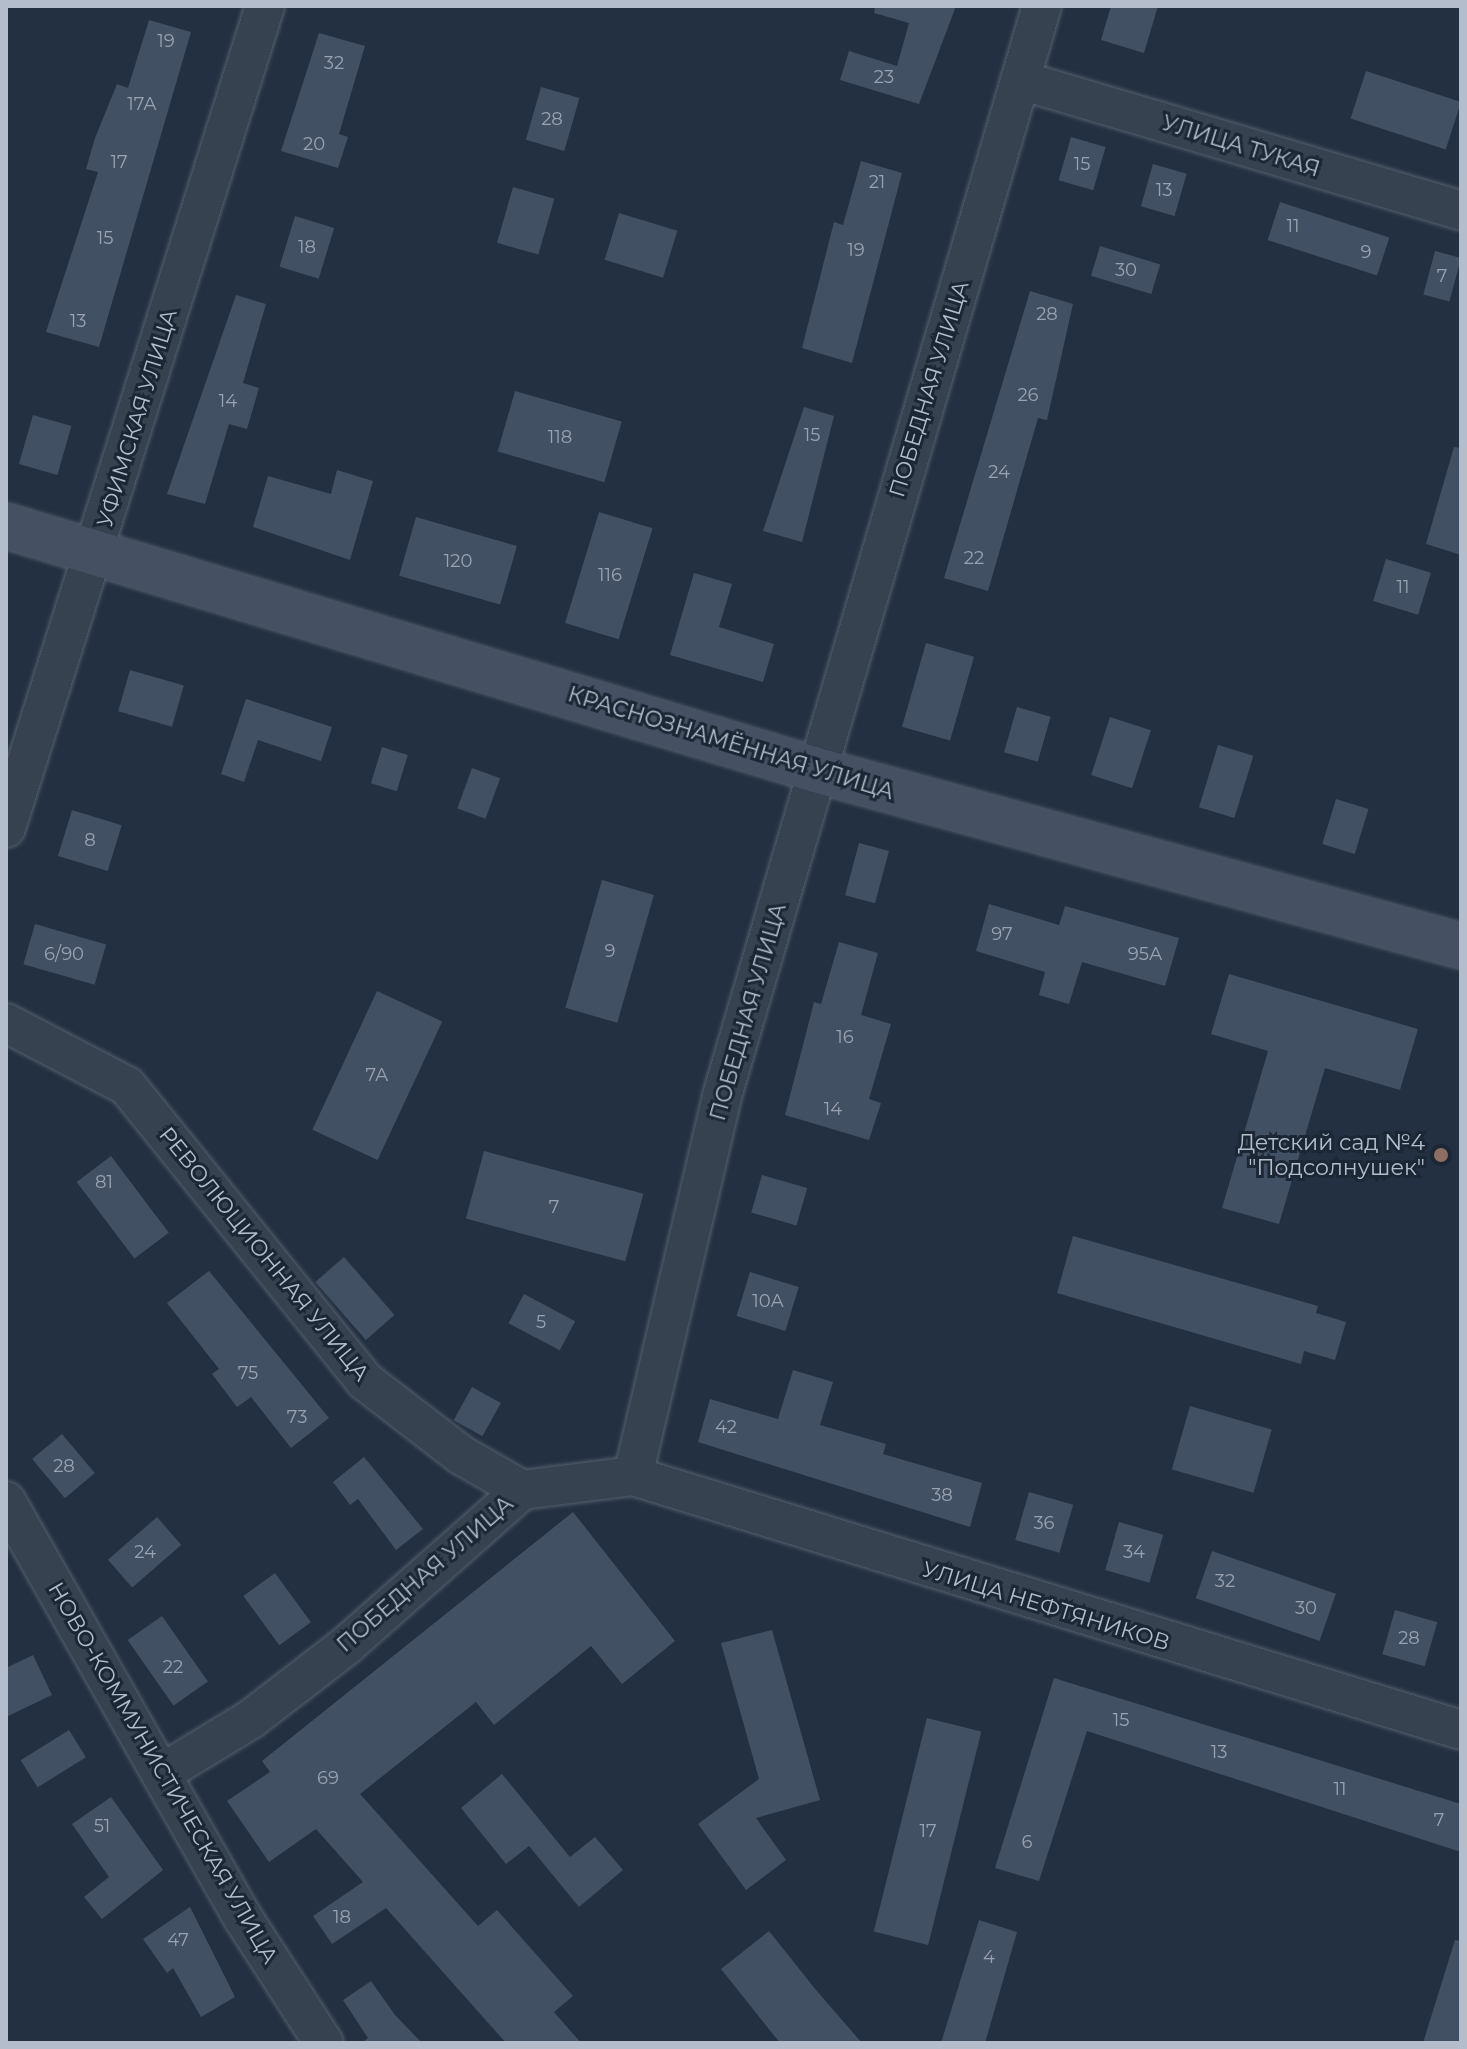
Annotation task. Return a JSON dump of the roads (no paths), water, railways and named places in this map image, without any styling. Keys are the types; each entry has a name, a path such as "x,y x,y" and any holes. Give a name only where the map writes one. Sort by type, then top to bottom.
{"street":[{"name":"УФИМСКАЯ УЛИЦА","path":"6,828 265,6"},
{"name":"ПОБЕДНАЯ УЛИЦА","path":"164,1772 251,1719 347,1645 522,1490 633,1476 722,1096 1042,6"},
{"name":"УЛИЦА ТУКАЯ","path":"1020,80 1461,211"},
{"name":"КРАСНОЗНАМЁННАЯ УЛИЦА","path":"6,526 96,550 816,770 1461,946"},
{"name":"РЕВОЛЮЦИОННАЯ УЛИЦА","path":"6,1023 127,1086 365,1381 461,1455 522,1490"},
{"name":"УЛИЦА НЕФТЯНИКОВ","path":"633,1476 1461,1730"},
{"name":"НОВО-КОММУНИСТИЧЕСКАЯ УЛИЦА","path":"6,1501 21,1561 164,1772 243,1918 324,2043"}],"place":[{"name":"Детский сад №4 \"Подсолнушек\"","path":"1441,1155"}]}
